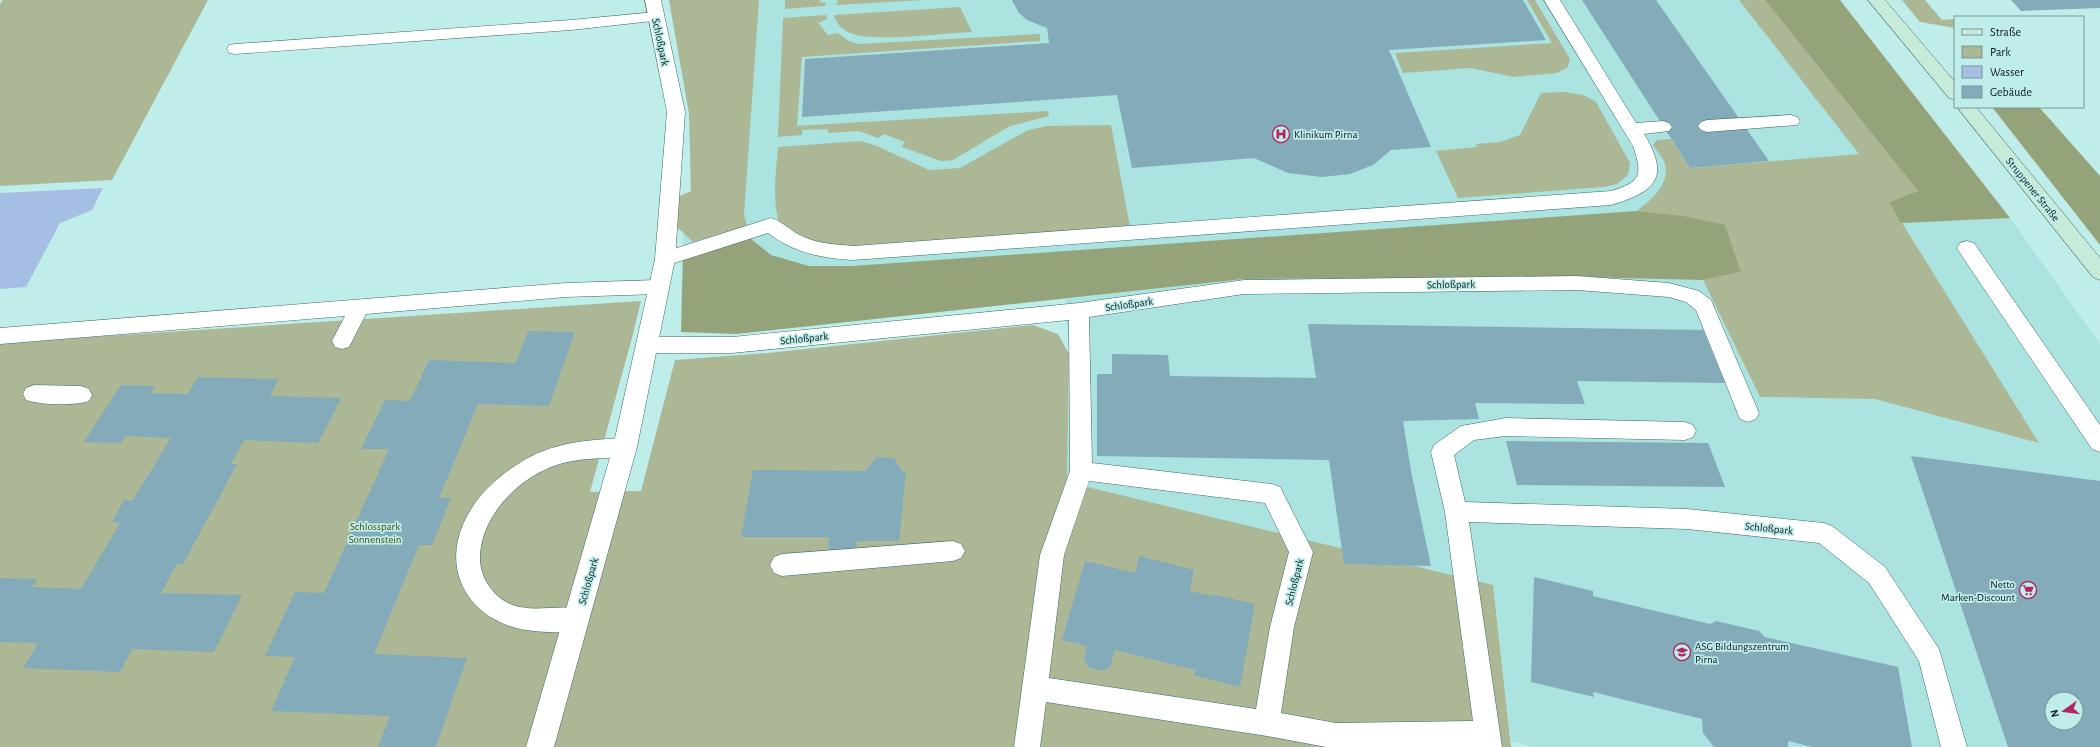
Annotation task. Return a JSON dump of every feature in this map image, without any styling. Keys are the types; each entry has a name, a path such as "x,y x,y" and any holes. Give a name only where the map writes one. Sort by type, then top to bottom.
{"main road":[{"path":"1876,0 1954,93"},
{"name":"Struppener Straße","path":"1967,108 2100,272"}],"street":[{"name":"Schloßpark","path":"540,747 625,447 665,259 676,112 654,8"}],"lane":[{"path":"665,259 771,225 786,238 800,245 818,250 853,253 1611,198 1628,193 1641,186 1649,175 1649,164 1642,146 1552,0"},
{"path":"235,48 571,25 654,8"},
{"path":"1707,126 1791,121"},
{"path":"1631,129 1663,127"},
{"path":"1967,248 2100,443"},
{"name":"Schloßpark","path":"648,344 732,345 1079,311 1244,287 1577,283 1669,290 1692,296 1704,305 1748,413"},
{"path":"0,336 566,290 658,287"},
{"path":"342,341 360,306"},
{"path":"1028,747 1034,688 1052,554 1081,471 1079,311"},
{"path":"34,394 81,395"},
{"path":"1034,688 1267,723 1336,736 1488,740 1456,512 1442,452 1469,432 1506,427 1685,431"},
{"path":"577,619 531,621 499,611 477,590 469,569 468,544 477,520 494,495 515,476 543,460 566,453 625,447"},
{"name":"Schloßpark","path":"1081,471 1272,494 1301,552 1282,627 1267,723"},
{"name":"Schloßpark","path":"1456,512 1687,520 1824,533 1877,575 1930,657 1954,747"},
{"path":"782,565 953,552"}],"shaded area":[{"path":"669,0 1765,0 1942,221 2010,218 2100,344 2100,747 1534,747 1511,741 1493,585 1067,482 1069,354 1065,299 1244,279 1576,277 1703,280 1760,397 1875,399 2038,443 1901,224 681,309 683,231 677,227 678,197 691,191 689,113"}],"green space":[{"path":"3,0 208,0 112,180 0,186 0,4"},
{"path":"669,0 759,0 744,214 747,226 693,242 677,227 678,197 691,191 689,113"},
{"path":"785,0 820,0 819,2 826,3 825,6 785,9"},
{"path":"838,0 924,0 836,5"},
{"path":"1527,0 1535,0 1570,59 1568,67 1557,73 1514,77 1471,68 1403,73 1395,53 1552,43"},
{"path":"1739,0 1765,0 1918,191 1889,202 2039,443 1875,399 1760,397 1703,280 1741,272 1725,226 1684,216 1637,211 1653,197 1665,179 1665,164 1653,145 1657,140 1671,139 1690,168 1859,154"},
{"path":"1765,0 1840,0 2010,218 1901,223 1889,202 1918,191"},
{"path":"1902,0 1925,0 1942,20 1954,19 1954,28 1920,22"},
{"path":"960,7 972,32 909,37 861,36 850,33 842,28 836,21 834,15"},
{"path":"826,15 827,19 818,23 828,35 838,33 849,41 859,44 1040,34 1040,41 802,57 797,126 1048,111 1049,116 1010,126 953,160 941,161 902,147 905,142 884,134 878,138 859,131 828,133 828,129 802,130 802,135 778,137 783,18"},
{"path":"1564,92 1584,95 1596,102 1630,163 1628,175 1617,184 1604,187 1458,198 1436,151 1477,147 1476,144 1500,142 1520,135 1541,93"},
{"path":"1993,108 2040,108 2100,176 2100,245"},
{"path":"1111,125 1130,227 842,248 808,242 779,223 775,195 778,147 860,141 877,146 929,170 960,168 1028,130 1047,126"},
{"path":"1637,211 1684,216 1725,225 1741,272 1703,280 1576,277 1244,279 736,334 681,332 683,256 746,235 771,255 809,266 852,266"},
{"name":"Schlosspark Sonnenstein","path":"641,301 590,492 641,491 675,360 768,353 1033,325 1058,334 1069,354 1067,482 1493,585 1511,747 0,747 0,343"}],"water":[{"path":"103,188 92,210 60,223 26,287 0,289 0,193"}],"building":[{"path":"1012,0 1523,0 1546,40 1389,50 1431,147 1391,150 1373,165 1350,174 1322,177 1288,173 1254,158 1132,168 1117,95 802,117 805,59 1049,43 1047,28 1027,20 1019,13"},
{"path":"1582,0 1656,0 1769,161 1690,168"},
{"path":"2011,0 2100,0 2100,8 2021,11"},
{"path":"1308,324 1703,330 1725,383 1577,381 1585,404 1475,403 1479,419 1403,421 1411,471 1431,566 1344,564 1329,460 1097,456 1097,374 1112,374 1112,354 1168,355 1170,376 1316,378"},
{"path":"528,331 575,332 549,406 478,404 439,498 451,498 432,545 419,545 374,654 467,658 436,747 378,747 390,716 271,711 295,657 265,656 295,592 324,593 389,449 361,449 385,400 410,401 429,360 516,363"},
{"path":"198,377 279,379 270,396 341,398 318,443 244,440 231,464 237,464 183,564 177,564 161,593 242,595 214,652 132,649 120,672 23,668 38,643 0,642 0,578 37,579 32,587 81,589 120,523 112,522 124,500 133,500 171,438 125,436 121,443 84,442 121,385 155,386 151,393 188,394"},
{"path":"1506,441 1708,443 1725,487 1517,485"},
{"name":"Netto Marken-Discount","path":"1911,456 2100,481 2100,747 2008,747"},
{"path":"877,457 894,458 902,471 906,471 899,541 857,541 856,548 850,554 833,554 828,548 829,537 741,537 753,470 865,471"},
{"path":"1139,556 1194,570 1190,591 1211,596 1212,594 1255,604 1240,687 1194,675 1195,670 1115,650 1110,667 1102,671 1088,667 1084,659 1087,646 1062,640 1085,561 1135,573"},
{"name":"ASG Bildungszentrum Pirna","path":"1534,577 1593,591 1593,596 1710,624 1716,621 1759,631 1765,637 1898,667 1912,747 1812,747 1788,741 1788,747 1714,747 1703,733 1702,719 1593,692 1594,697 1531,682"}],"place":[{"name":"Klinikum Pirna","path":"1281,134"},
{"name":"Netto Marken-Discount","path":"2028,590"},
{"name":"ASG Bildungszentrum Pirna","path":"1682,652"}]}
